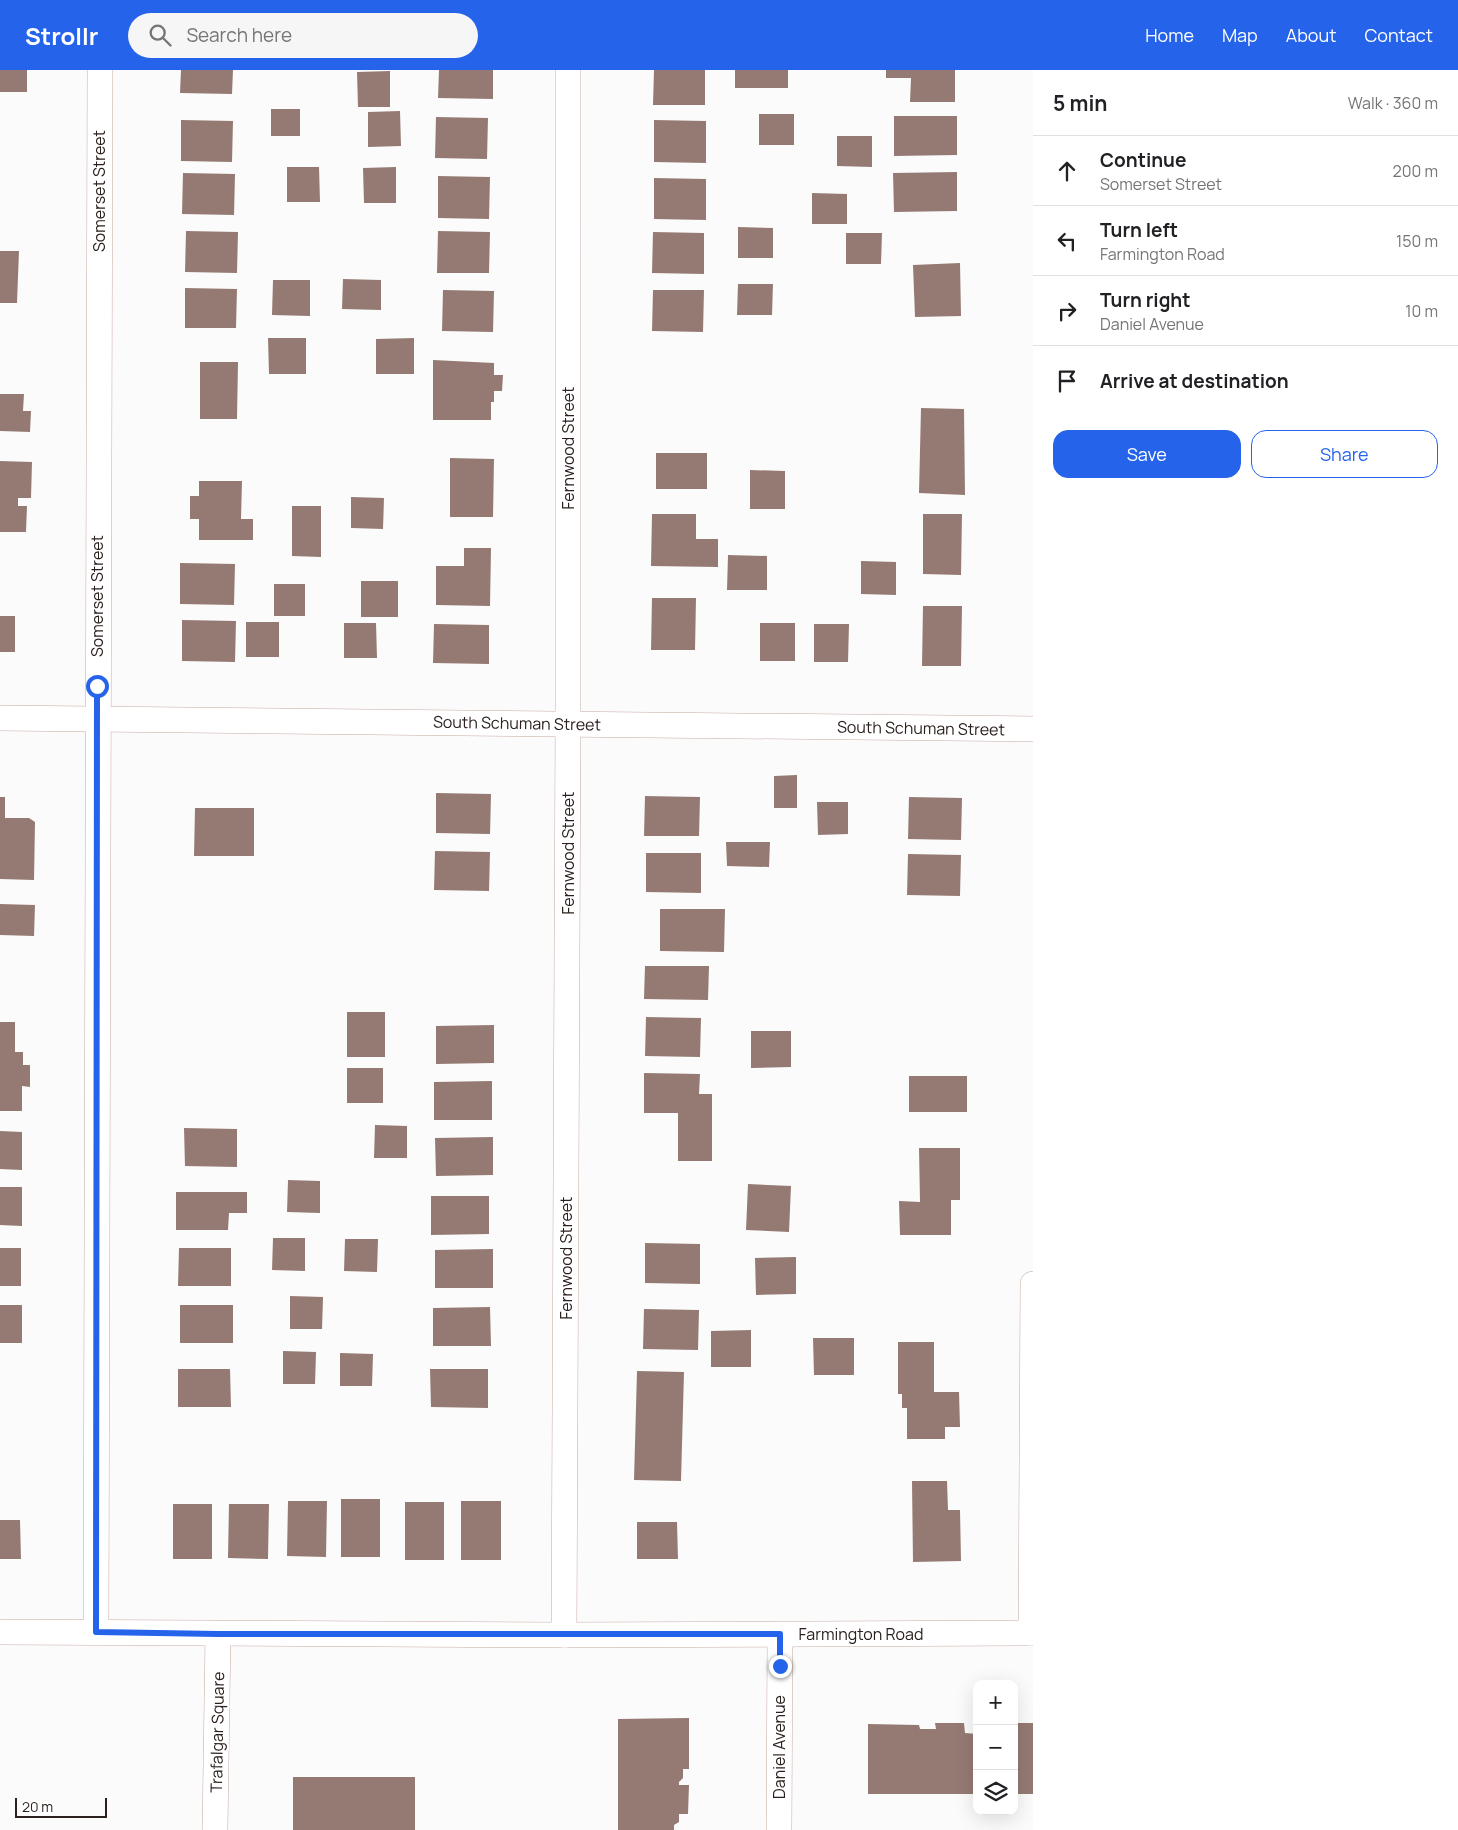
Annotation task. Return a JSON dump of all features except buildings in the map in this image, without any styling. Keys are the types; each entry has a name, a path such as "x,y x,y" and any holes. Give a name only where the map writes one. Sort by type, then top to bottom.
{"street":[{"name":"Somerset Street","path":"96,1632 100,70"},
{"name":"Fernwood Street","path":"564,1635 568,724 568,70"},
{"name":"South Schuman Street","path":"0,718 1033,729"},
{"path":"1032,1633 1033,1284"},
{"name":"Farmington Road","path":"0,1632 564,1635 1032,1633"},
{"name":"Trafalgar Square","path":"215,1830 218,1634"},
{"name":"Daniel Avenue","path":"779,1830 780,1634"}],"route":[{"path":"97,686 96,1632 218,1634 780,1634 780,1666"}]}
